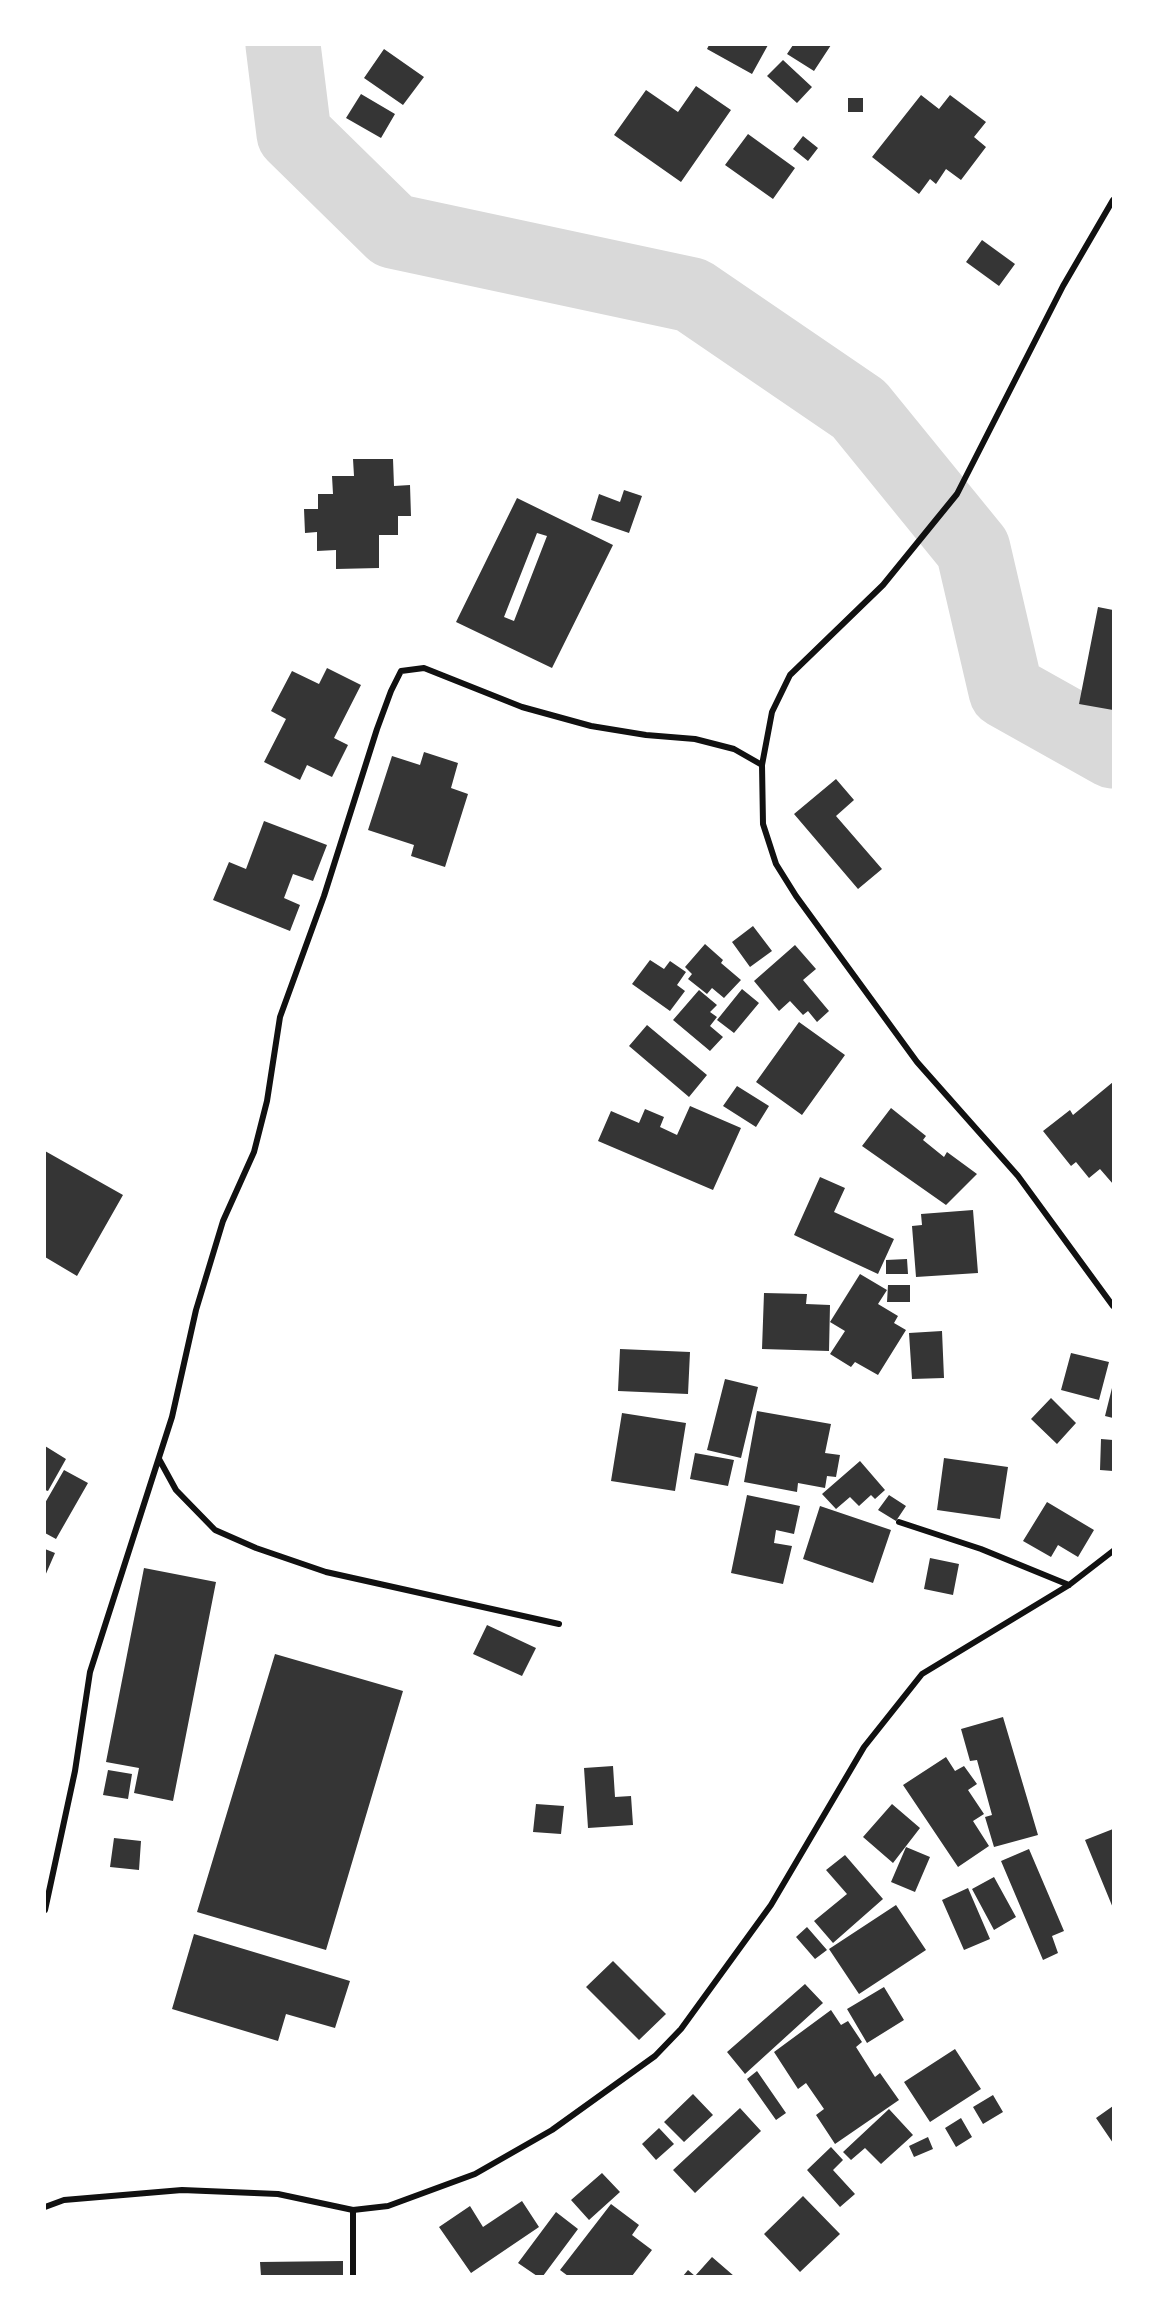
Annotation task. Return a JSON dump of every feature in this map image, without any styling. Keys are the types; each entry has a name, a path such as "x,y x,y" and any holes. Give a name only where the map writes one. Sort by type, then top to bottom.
{"street":[{"path":"1113,200 1063,286 957,494 883,585 790,675 772,712 762,765 763,824 776,864 796,896 917,1062 1018,1176 1113,1306"},
{"path":"45,1910 75,1771 90,1672 159,1459 196,1310 223,1221 254,1152 267,1101 280,1017 324,896 377,729 391,690 401,671 424,668 522,707 591,726 705,742 734,749 762,765"},
{"path":"159,1459 176,1490 215,1530 256,1548 326,1572 559,1624"},
{"path":"899,1522 981,1549 1069,1585"},
{"path":"45,2207 64,2200 182,2190 278,2194 353,2210 388,2206 475,2174 552,2130 655,2056 681,2029 771,1905 864,1747 922,1674 1069,1585 1113,1551"},
{"path":"353,2210 353,2276"}],"building":[{"path":"709,45 768,45 752,74 707,49"},
{"path":"793,45 831,45 814,71 787,54"},
{"path":"384,49 424,77 403,105 364,78"},
{"path":"783,60 812,87 797,103 767,76"},
{"path":"696,86 731,110 681,182 614,135 646,90 678,112"},
{"path":"361,94 395,114 381,138 346,118"},
{"path":"921,95 939,109 950,95 986,122 974,137 986,147 961,180 946,169 936,184 930,179 919,194 872,157"},
{"path":"848,98 863,98 863,112 848,112"},
{"path":"748,134 795,168 773,199 725,165"},
{"path":"803,136 818,148 808,161 793,149"},
{"path":"982,240 1015,264 999,286 966,262"},
{"path":"353,459 393,459 394,486 410,485 411,516 398,516 398,535 379,535 379,568 336,569 336,550 317,551 317,532 305,533 304,509 318,509 318,494 333,494 332,476 354,476"},
{"path":"624,490 642,496 629,533 591,520 599,494 620,502"},
{"path":"517,498 613,545 552,668 456,622","holes":["537,533 547,536 514,621 504,617"]},
{"path":"1098,607 1113,610 1113,710 1079,704"},
{"path":"327,668 361,685 334,738 348,745 332,777 307,765 300,780 264,762 286,719 271,711 292,671 319,684"},
{"path":"424,752 458,763 451,788 468,794 445,867 411,856 414,845 368,830 392,756 420,765"},
{"path":"836,779 854,800 836,816 882,869 858,889 794,814"},
{"path":"264,821 327,845 313,881 293,874 284,898 300,905 290,931 213,900 229,862 246,869"},
{"path":"753,926 772,951 750,967 732,942"},
{"path":"705,944 723,960 721,963 741,980 724,998 712,988 707,994 688,979 692,974 685,967"},
{"path":"795,945 816,969 803,980 829,1011 817,1022 808,1011 803,1015 790,1001 779,1011 754,981"},
{"path":"650,960 664,969 670,961 686,972 677,985 685,991 670,1011 632,984"},
{"path":"742,989 759,1003 734,1033 717,1020"},
{"path":"699,990 717,1005 710,1012 717,1017 710,1026 723,1037 710,1051 673,1020"},
{"path":"799,1022 845,1055 802,1115 756,1082"},
{"path":"647,1025 707,1075 689,1097 629,1046"},
{"path":"1113,1082 1113,1184 1100,1169 1089,1178 1076,1162 1071,1166 1043,1131 1070,1110 1073,1115"},
{"path":"737,1086 769,1106 756,1127 723,1106"},
{"path":"690,1106 741,1128 713,1190 598,1141 611,1111 639,1123 645,1109 664,1117 660,1127 677,1135"},
{"path":"891,1108 926,1136 923,1140 944,1157 947,1152 977,1174 946,1205 862,1146"},
{"path":"45,1151 123,1195 77,1276 45,1257"},
{"path":"820,1177 845,1188 834,1212 894,1239 878,1274 794,1235"},
{"path":"973,1210 978,1273 916,1277 912,1226 922,1225 921,1214"},
{"path":"907,1259 908,1274 886,1274 886,1260"},
{"path":"860,1274 887,1290 878,1304 898,1316 894,1323 906,1330 878,1375 855,1362 851,1367 830,1354 845,1331 830,1322"},
{"path":"888,1285 910,1285 910,1302 887,1302"},
{"path":"764,1293 807,1294 806,1304 830,1305 829,1351 762,1349"},
{"path":"942,1331 944,1378 912,1379 909,1333"},
{"path":"620,1349 690,1352 688,1394 618,1391"},
{"path":"1071,1353 1109,1362 1099,1400 1061,1390"},
{"path":"725,1379 758,1387 741,1458 707,1450"},
{"path":"1113,1384 1113,1418 1105,1416"},
{"path":"1051,1398 1076,1423 1057,1444 1031,1419"},
{"path":"757,1411 831,1424 825,1453 840,1455 836,1477 827,1476 825,1488 798,1483 797,1492 744,1482"},
{"path":"622,1413 686,1423 675,1491 611,1481"},
{"path":"1101,1439 1113,1440 1113,1471 1100,1470"},
{"path":"45,1446 66,1459 48,1491 45,1490"},
{"path":"695,1453 734,1460 728,1486 690,1479"},
{"path":"944,1458 1008,1467 1000,1519 937,1510"},
{"path":"860,1461 885,1490 875,1499 871,1495 859,1506 850,1497 836,1509 822,1494"},
{"path":"64,1470 88,1483 56,1539 45,1533 45,1503"},
{"path":"747,1495 800,1506 794,1534 776,1530 774,1543 792,1546 783,1584 731,1573"},
{"path":"889,1495 906,1506 896,1521 878,1510"},
{"path":"1047,1502 1094,1530 1078,1557 1058,1545 1051,1557 1023,1541"},
{"path":"820,1506 891,1530 873,1583 803,1559"},
{"path":"45,1549 55,1553 45,1576"},
{"path":"930,1558 959,1564 953,1595 924,1589"},
{"path":"144,1568 216,1582 173,1801 134,1793 139,1768 106,1762"},
{"path":"487,1625 536,1648 522,1676 473,1654"},
{"path":"275,1654 403,1691 326,1950 197,1912"},
{"path":"1003,1717 1038,1835 994,1847 985,1817 992,1815 977,1760 970,1761 961,1729"},
{"path":"946,1757 955,1771 964,1766 977,1784 968,1790 984,1814 973,1821 989,1846 958,1867 903,1785"},
{"path":"613,1766 615,1797 631,1796 633,1825 588,1828 584,1768"},
{"path":"108,1770 132,1774 128,1799 103,1795"},
{"path":"536,1804 564,1806 561,1834 533,1832"},
{"path":"892,1804 920,1828 893,1863 863,1837"},
{"path":"1113,1829 1113,1908 1085,1840"},
{"path":"114,1838 141,1841 139,1870 110,1867"},
{"path":"906,1847 930,1857 915,1892 891,1882"},
{"path":"1029,1849 1064,1931 1052,1936 1058,1953 1043,1960 1001,1861"},
{"path":"845,1855 883,1899 833,1943 814,1921 847,1894 826,1870"},
{"path":"994,1877 1016,1917 994,1930 972,1889"},
{"path":"968,1888 990,1939 964,1950 942,1900"},
{"path":"896,1905 926,1950 859,1994 829,1949"},
{"path":"807,1927 827,1950 815,1959 796,1937"},
{"path":"194,1934 350,1981 335,2028 286,2014 278,2041 172,2009"},
{"path":"613,1961 666,2014 639,2040 586,1987"},
{"path":"805,1984 823,2003 745,2074 727,2052"},
{"path":"884,1987 904,2020 867,2043 847,2009"},
{"path":"831,2010 841,2025 848,2021 862,2042 856,2047 875,2077 880,2073 899,2100 835,2144 816,2115 824,2109 806,2083 798,2089 774,2052"},
{"path":"955,2049 981,2089 930,2122 904,2082"},
{"path":"757,2071 786,2113 776,2120 747,2079"},
{"path":"693,2094 713,2115 684,2142 664,2122"},
{"path":"993,2095 1003,2112 983,2124 973,2107"},
{"path":"1113,2106 1113,2143 1096,2118"},
{"path":"740,2108 761,2131 695,2193 673,2170"},
{"path":"889,2109 913,2135 881,2164 865,2148 851,2160 843,2152"},
{"path":"961,2118 972,2137 956,2147 945,2128"},
{"path":"659,2128 674,2144 656,2160 642,2144"},
{"path":"928,2137 933,2149 914,2157 909,2146"},
{"path":"831,2147 843,2160 833,2170 855,2194 840,2207 807,2170"},
{"path":"602,2173 620,2192 589,2220 571,2200"},
{"path":"803,2196 840,2234 800,2272 764,2234"},
{"path":"522,2201 539,2227 471,2273 439,2227 470,2206 483,2227"},
{"path":"611,2204 639,2225 632,2235 652,2250 632,2276 568,2276 560,2270"},
{"path":"556,2212 578,2229 543,2276 537,2276 518,2263"},
{"path":"712,2257 734,2276 695,2276"},
{"path":"343,2261 343,2276 261,2276 260,2262"},
{"path":"688,2270 695,2276 683,2276"}],"waterway":[{"path":"283,45 294,134 393,231 692,295 859,409 973,549 1006,691 1113,751"}]}
